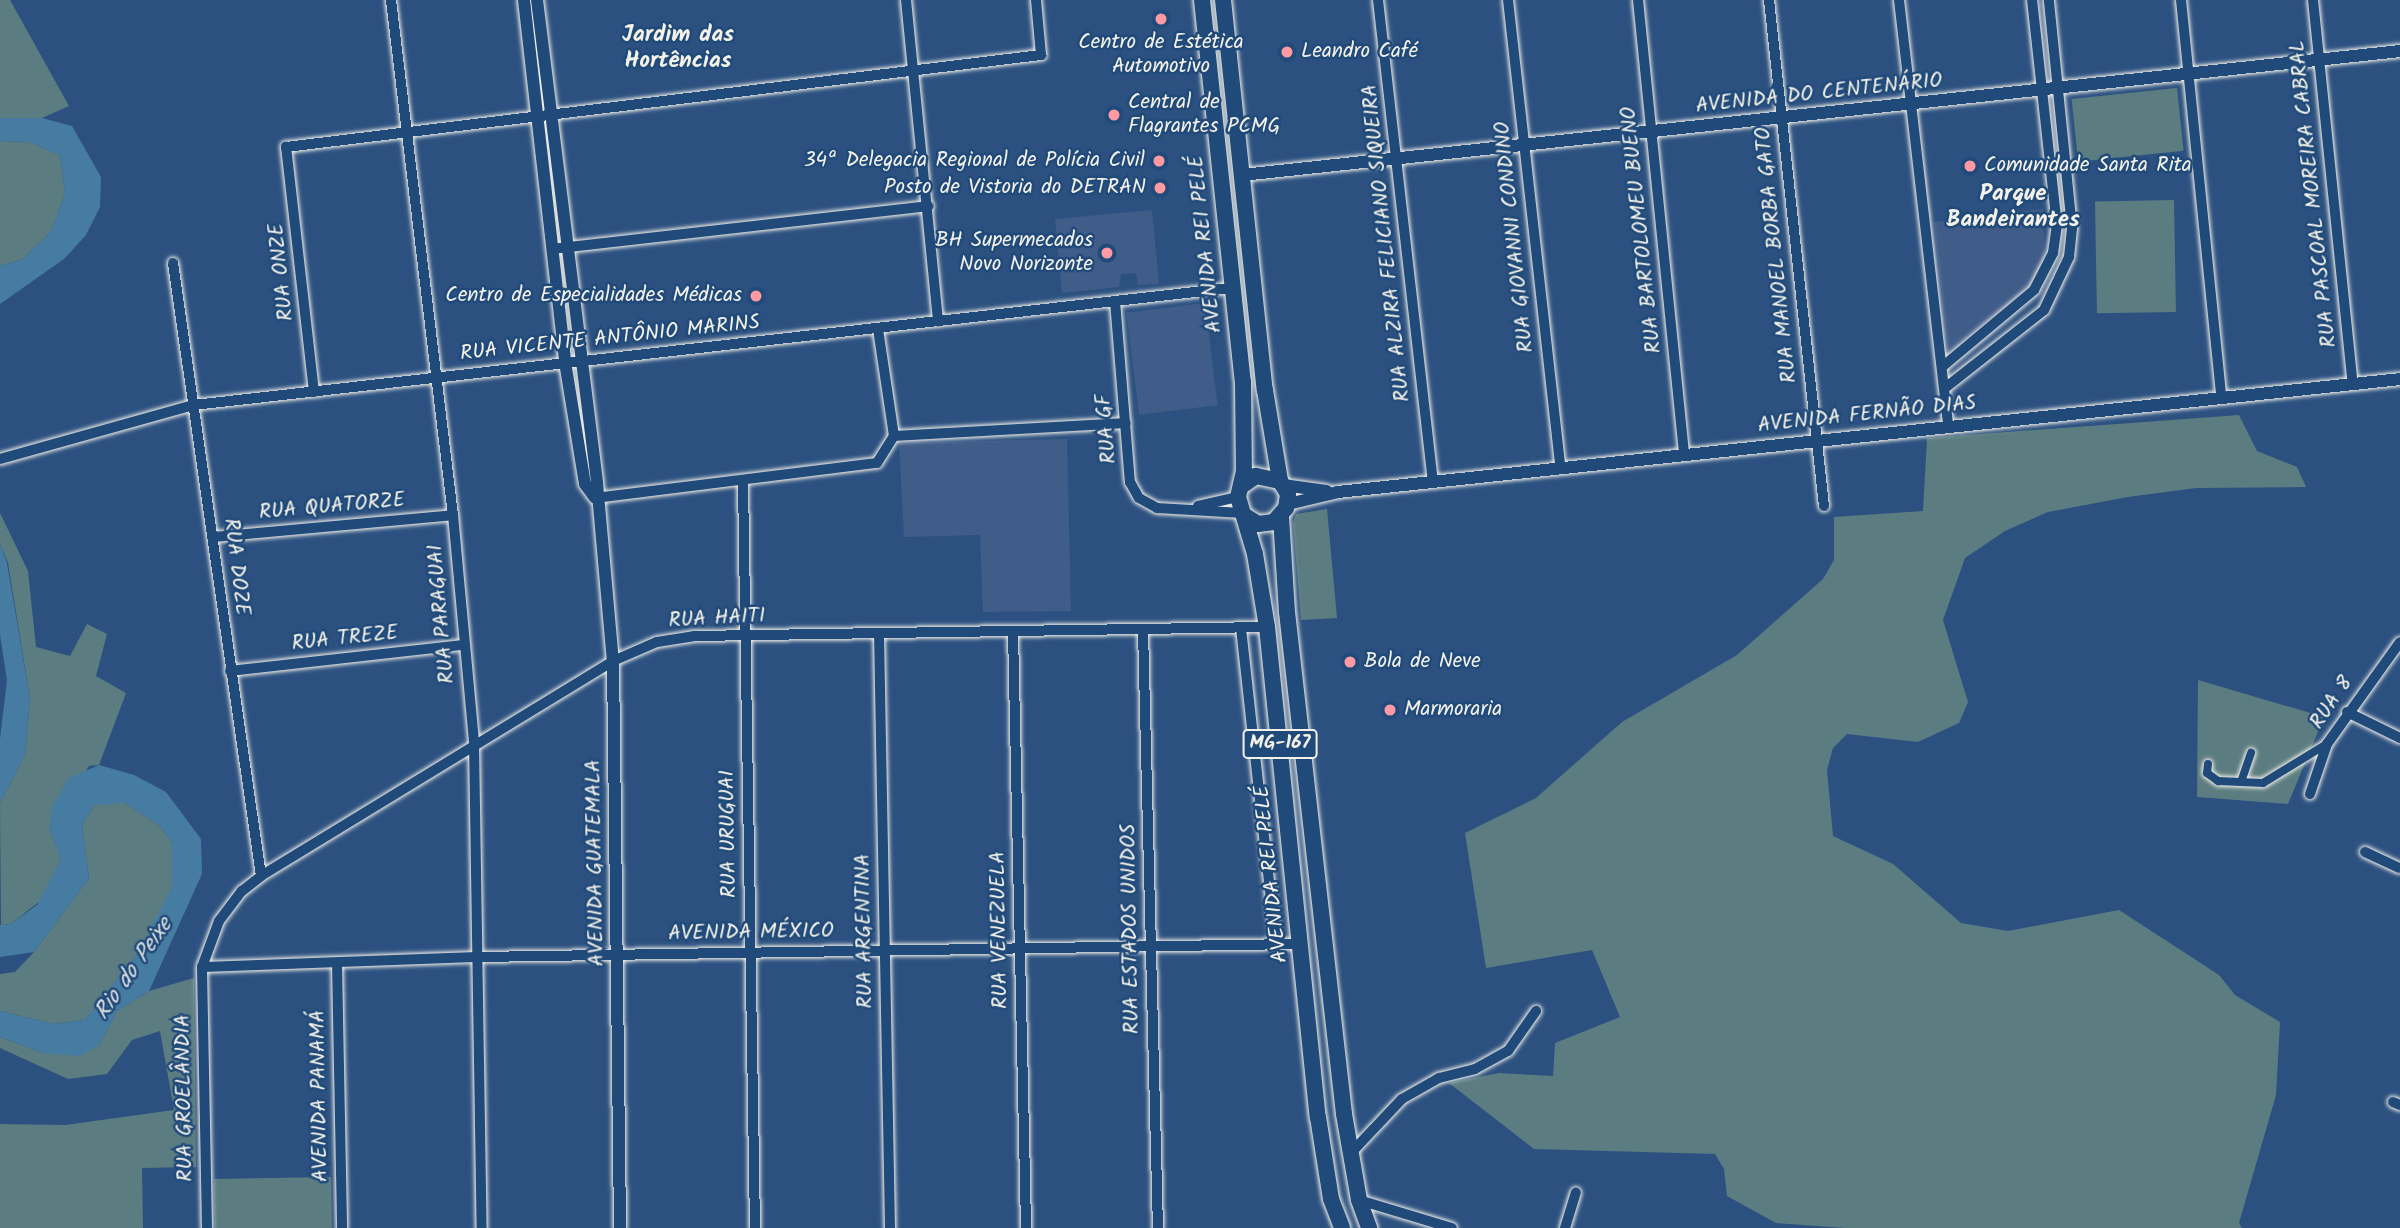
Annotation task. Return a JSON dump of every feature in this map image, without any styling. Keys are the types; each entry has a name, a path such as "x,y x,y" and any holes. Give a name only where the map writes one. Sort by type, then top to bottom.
{"main road":[{"name":"AVENIDA REI PELÉ","path":"1202,0 1243,382 1242,503 1267,627 1318,1117 1331,1199 1342,1228"},
{"name":"AVENIDA REI PELÉ","path":"1223,0 1242,175 1282,483 1288,625 1349,1155 1359,1200 1369,1228"},
{"path":"1282,483 1256,476 1242,503 1267,524 1284,510"}],"street":[{"name":"RUA PARAGUAI","path":"391,0 453,515 474,743 482,1228"},
{"path":"524,0 565,362 586,484 595,498"},
{"path":"537,0 579,361 597,483 595,498"},
{"path":"906,0 929,206 938,321"},
{"path":"407,132 1041,55 1036,0"},
{"name":"RUA ALZIRA FELICIANO SIQUEIRA","path":"1378,0 1433,482"},
{"name":"RUA GIOVANNI CONDINO","path":"1508,0 1561,469"},
{"name":"RUA BARTOLOMEU BUENO","path":"1638,0 1684,456"},
{"name":"RUA MANOEL BORBA GATO","path":"1769,0 1824,506"},
{"path":"1899,0 1948,425"},
{"path":"1942,367 2034,290 2053,253 2057,226 2032,0"},
{"path":"1945,388 2044,310 2060,284 2072,228 2049,0"},
{"path":"2181,0 2221,397"},
{"name":"RUA PASCOAL MOREIRA CABRAL","path":"2313,0 2353,384"},
{"name":"AVENIDA DO CENTENÁRIO","path":"1242,175 2400,51"},
{"name":"RUA ONZE","path":"314,392 286,147 407,132"},
{"path":"552,249 929,206"},
{"name":"RUA DOZE","path":"173,263 261,876"},
{"name":"RUA VICENTE ANTÔNIO MARINS","path":"0,460 194,405 1231,288"},
{"name":"RUA GF","path":"1115,302 1130,482 1139,498 1157,508 1189,509 1242,503"},
{"path":"595,498 877,463 894,436 877,329"},
{"name":"AVENIDA FERNÃO DIAS","path":"1284,510 1338,492 1684,456 1816,439 2400,379"},
{"path":"894,436 1126,423"},
{"name":"RUA URUGUAI","path":"743,481 755,1228"},
{"name":"AVENIDA FERNÃO DIAS","path":"1282,483 1338,492"},
{"name":"AVENIDA GUATEMALA","path":"595,498 613,661 620,1228"},
{"name":"RUA GF","path":"1189,509 1242,503"},
{"name":"RUA QUATORZE","path":"213,537 453,515"},
{"name":"RUA HAITI","path":"202,967 219,921 242,891 261,876 474,743 613,661 657,642 744,635 1267,627"},
{"path":"1241,628 1276,945"},
{"name":"RUA ESTADOS UNIDOS","path":"1143,629 1157,1228"},
{"name":"RUA VENEZUELA","path":"1013,631 1026,1228"},
{"name":"RUA ARGENTINA","path":"879,633 890,1228"},
{"name":"RUA 8","path":"2310,794 2327,744 2347,712 2400,642"},
{"name":"RUA TREZE","path":"230,671 463,645"},
{"path":"2347,712 2400,738"},
{"path":"2208,764 2207,773 2218,781 2263,783 2327,744"},
{"path":"2241,782 2251,753"},
{"path":"2365,852 2400,868"},
{"name":"AVENIDA MÉXICO","path":"202,967 478,957 1300,944"},
{"name":"AVENIDA PANAMÁ","path":"337,963 342,1228"},
{"name":"RUA GROELÂNDIA","path":"202,967 207,1228"},
{"path":"1349,1155 1402,1099 1439,1078 1475,1069 1508,1051 1536,1011"},
{"path":"1565,1228 1576,1193"},
{"path":"1359,1200 1452,1228"}],"shaded area":[{"path":"2043,209 2045,257 2034,282 1948,352 1934,222"},
{"name":"BH Supermecados Novo Norizonte","path":"1152,210 1159,284 1138,285 1136,273 1121,274 1119,287 1062,293 1055,219"},
{"path":"1205,303 1218,405 1139,415 1127,313"},
{"path":"1067,439 1071,611 983,612 980,535 904,537 899,443"}],"green space":[{"path":"0,0 10,0 69,106 42,118 0,118"},
{"path":"2177,88 2184,151 2078,162 2072,99"},
{"path":"0,141 29,142 60,155 65,194 51,232 23,259 0,266"},
{"path":"2174,200 2176,312 2097,313 2095,201"},
{"path":"2239,415 2257,451 2297,467 2306,487 2196,488 2128,497 2048,512 2005,531 1965,558 1943,620 1968,702 1959,723 1918,742 1847,734 1833,748 1827,770 1833,836 1893,864 1961,923 2008,931 2119,910 2219,975 2235,995 2280,1022 2276,1095 2239,1223 2242,1228 1845,1228 1776,1223 1727,1196 1724,1169 1715,1154 1534,1149 1449,1083 1499,1073 1553,1076 1555,1043 1620,1017 1592,950 1486,968 1465,833 1536,798 1622,722 1737,655 1823,579 1834,560 1834,517 1923,511 1927,438"},
{"path":"1327,509 1337,618 1301,620 1293,523 1296,514"},
{"path":"0,513 28,571 36,647 70,656 87,624 107,634 96,676 126,693 99,765 89,766 49,827 61,858 45,897 11,924 1,925 0,803 25,754 30,699 8,563 0,544"},
{"path":"2198,680 2324,717 2288,804 2197,797"},
{"path":"104,802 125,803 160,826 172,843 172,887 163,908 138,953 85,1020 53,1024 0,1011 0,974 15,972 34,952 89,878 82,825 94,805"},
{"path":"194,978 196,1167 142,1168 143,1228 0,1228 0,1124 65,1125 174,1110 160,1031 132,1040 107,1074 68,1079 0,1048 0,1037 43,1053 99,1045 117,1011 149,991"},
{"path":"331,1177 332,1228 215,1228 214,1179"}],"water":[{"path":"0,118 42,118 72,126 101,177 100,207 86,235 64,259 0,304 0,266 23,259 51,232 65,194 60,155 29,142 0,141"},
{"path":"0,544 7,563 30,699 25,754 0,803 0,739 7,680 0,635"},
{"name":"Rio do Peixe","path":"99,765 134,775 166,792 201,839 202,874 149,991 117,1011 99,1045 80,1056 43,1053 0,1037 0,1011 53,1024 85,1020 138,953 172,887 172,843 160,826 125,803 94,805 82,825 89,878 34,952 0,957 0,925 11,924 37,905 61,859 49,827 53,805 69,778"}],"place":[{"name":"Centro de Estética Automotivo","path":"1161,19"},
{"name":"Leandro Café","path":"1287,52"},
{"name":"Central de Flagrantes PCMG","path":"1114,115"},
{"name":"34ª Delegacia Regional de Polícia Civil","path":"1159,161"},
{"name":"Comunidade Santa Rita","path":"1970,166"},
{"name":"Posto de Vistoria do DETRAN","path":"1160,188"},
{"name":"BH Supermecados Novo Norizonte","path":"1107,253"},
{"name":"Centro de Especialidades Médicas","path":"756,296"},
{"name":"Bola de Neve","path":"1350,662"},
{"name":"Marmoraria","path":"1390,710"}],"district":[{"name":"Jardim das Hortências","path":"678,48"},
{"name":"Parque Bandeirantes","path":"2013,207"}]}
